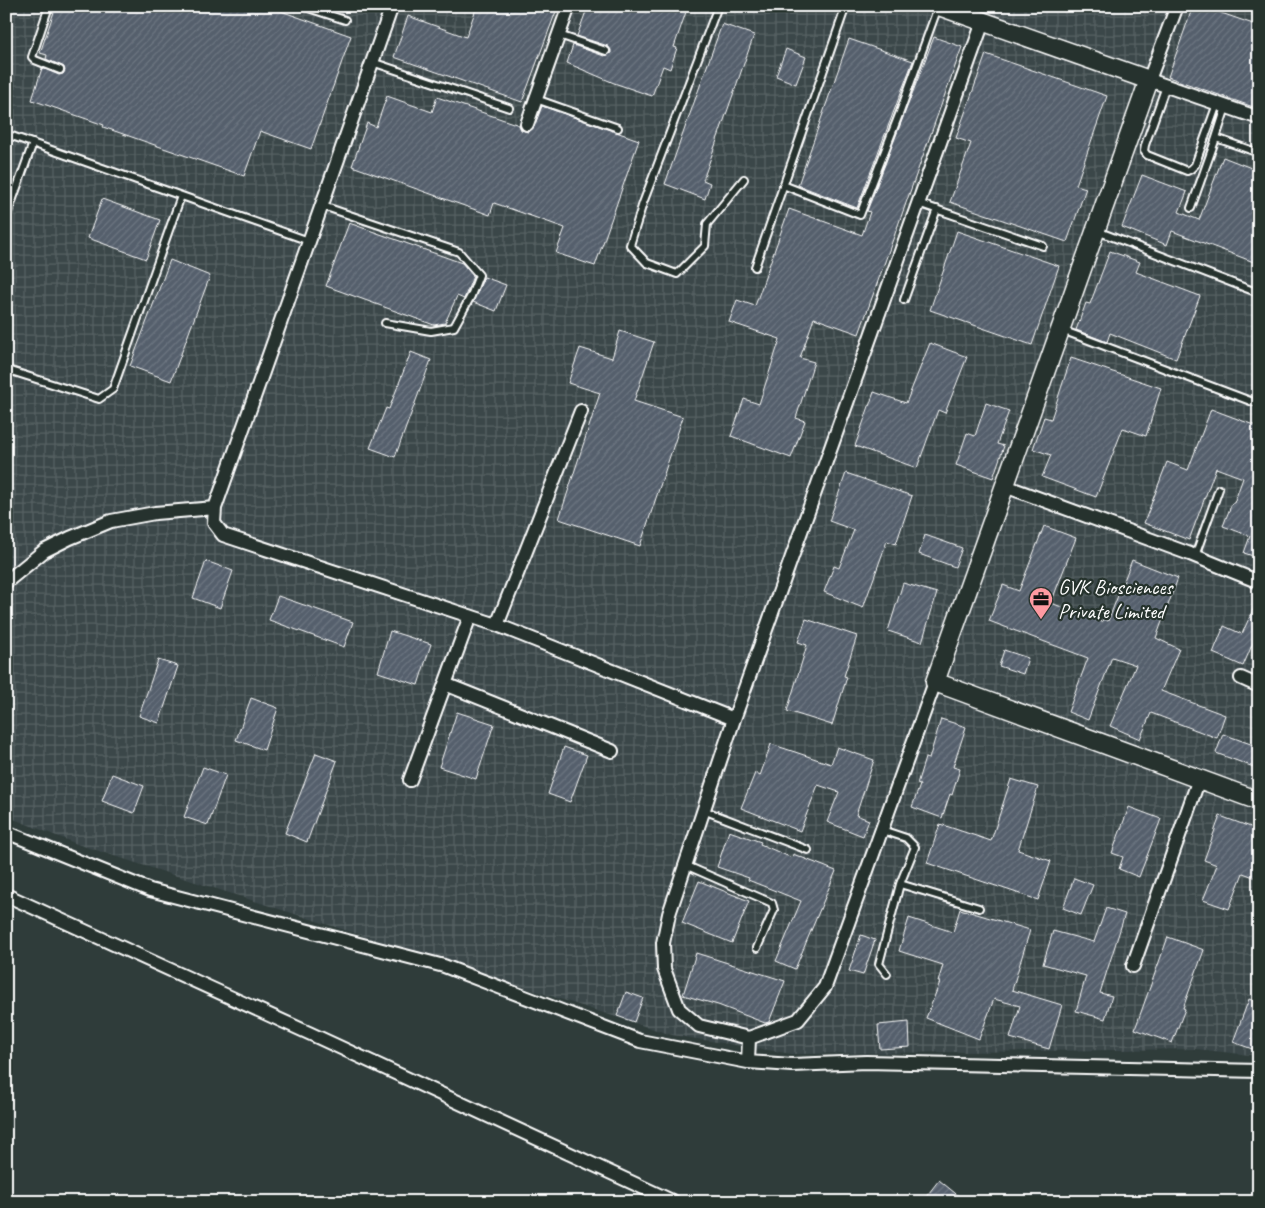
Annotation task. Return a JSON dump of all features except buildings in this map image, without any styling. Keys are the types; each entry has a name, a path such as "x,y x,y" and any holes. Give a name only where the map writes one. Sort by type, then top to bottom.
{"street":[{"path":"392,6 215,508 214,523 223,535 497,625 734,720"},
{"path":"527,124 569,6"},
{"path":"938,6 1259,118"},
{"path":"983,22 734,720 669,914 663,943 664,970 678,1009 700,1026 749,1038 798,1020 826,987 1096,231 1157,83 1177,6"},
{"path":"497,625 581,411"},
{"path":"1005,486 1195,556 1259,582"},
{"path":"6,582 44,551 111,521 155,513 215,508"},
{"path":"410,780 470,616"},
{"path":"1241,678 1259,686"},
{"path":"936,682 1259,801"},
{"path":"445,684 612,751"},
{"path":"1133,966 1199,779"},
{"path":"6,832 150,890 444,966 640,1041 748,1062 792,1066 866,1062 1259,1071"},
{"path":"6,895 674,1202"},
{"path":"748,1062 749,1038"}],"lane":[{"path":"48,6 32,57 60,70"},
{"path":"302,6 345,20"},
{"path":"718,6 642,202 630,245 647,263 677,274 706,246 707,224 744,180"},
{"path":"755,267 846,6"},
{"path":"783,185 860,215 938,6"},
{"path":"559,35 606,51"},
{"path":"372,62 509,108"},
{"path":"1157,83 1144,152 1186,171 1191,170 1195,165 1222,105"},
{"path":"536,99 618,128"},
{"path":"1191,208 1216,138 1222,105"},
{"path":"12,136 310,242"},
{"path":"1216,138 1259,153"},
{"path":"6,218 33,143"},
{"path":"8,370 99,399 113,389 181,196"},
{"path":"918,203 1043,246"},
{"path":"323,206 459,252 479,275 471,296 454,326 431,331 386,323"},
{"path":"904,300 937,209"},
{"path":"1096,231 1256,292"},
{"path":"1061,330 1253,402"},
{"path":"1195,556 1219,489"},
{"path":"704,810 808,850"},
{"path":"882,830 906,838 915,847 900,884 879,964 886,974"},
{"path":"685,865 772,904 774,910 757,948"},
{"path":"900,884 979,908"}],"shaded area":[{"path":"6,6 1259,6 1259,1056 1196,1049 792,1054 672,1035 77,844 6,816"}],"place":[{"name":"GVK Biosciences Private Limited","path":"1041,620"}]}
